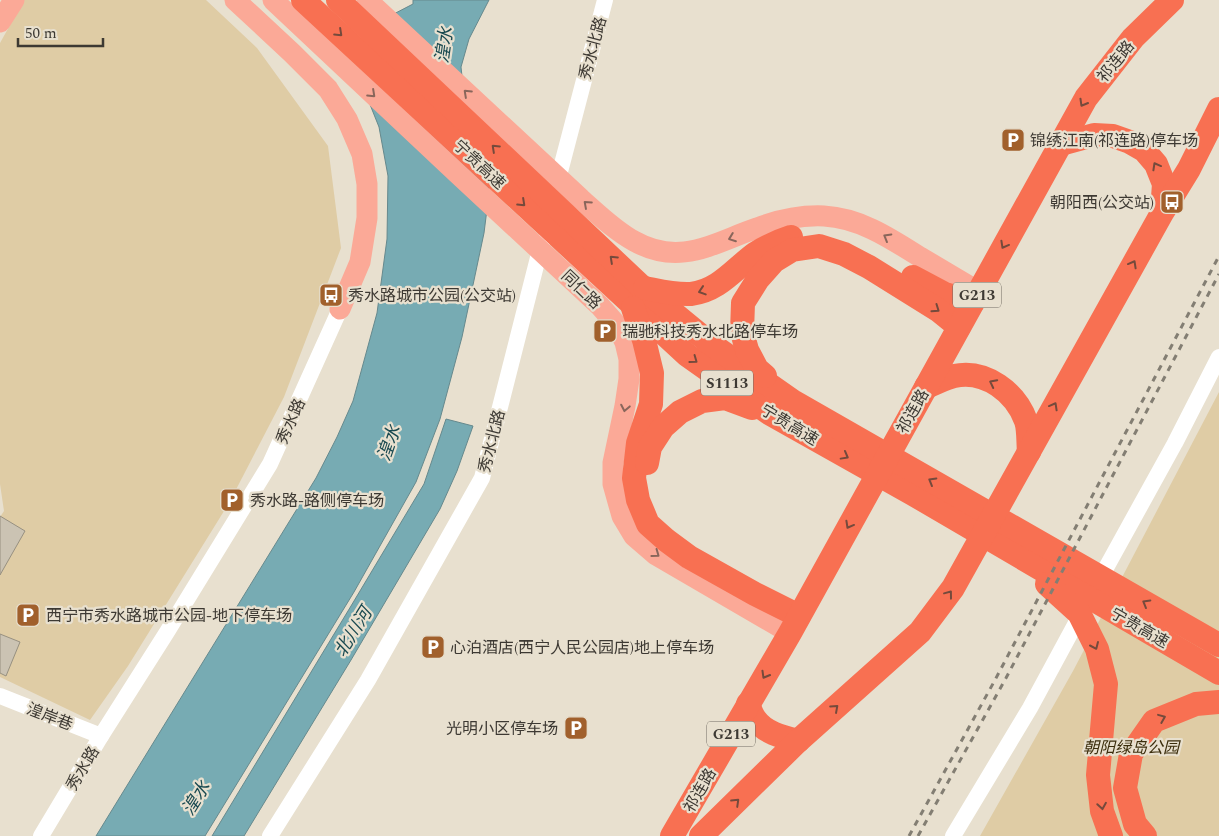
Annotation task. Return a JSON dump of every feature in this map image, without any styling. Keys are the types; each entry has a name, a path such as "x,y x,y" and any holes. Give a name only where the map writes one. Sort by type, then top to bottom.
{"highway":[{"name":"宁贵高速","path":"303,0 637,296 711,344 794,402 1219,645"},
{"name":"宁贵高速","path":"338,0 637,296 688,355 769,413 912,494 1219,674"},
{"name":"祁连路","path":"672,836 798,618 1086,98 1134,38 1172,0"},
{"name":"祁连路","path":"701,836 798,741 920,632 953,588 1188,169 1219,110"},
{"path":"1061,144 1094,135 1113,136 1130,142 1144,150 1156,164 1164,184 1162,213"},
{"path":"794,402 757,369 747,350 742,332 743,303 756,253 775,242 796,236 817,234 838,238 945,294 976,297"},
{"path":"798,618 756,582 696,549 668,531 658,518 648,498 644,445 651,404 652,373 644,340 637,296 692,294 711,288 726,279 774,261 792,250 819,246 844,254 869,267 938,310 959,327"},
{"path":"926,387 954,376 972,375 990,380 1006,390 1019,405 1027,423 1029,452"},
{"path":"644,445 680,412 702,402 725,398 769,413"},
{"path":"912,494 1042,581 1079,614 1097,649 1106,684 1098,776 1102,811 1111,836"},
{"path":"1145,836 1135,824 1125,788 1131,754 1154,721 1196,704 1219,702"},
{"path":"748,704 755,718 764,728 780,737 798,741"}],"main road":[{"path":"0,22 14,0"},
{"name":"秀水路","path":"235,0 328,89 347,119 362,154 366,184 367,218 360,262 340,309"},
{"name":"同仁路","path":"273,0 600,306 615,323 625,342 629,359 629,380 626,406 613,463 613,484 622,516 634,536 656,555 753,610 798,618"},
{"path":"367,0 581,199 616,229 635,242 656,250 679,253 698,250 757,228 802,216 825,216 847,219 870,227 928,262 976,297"}],"street":[{"name":"秀水北路","path":"270,836 368,680 482,478 605,0"},
{"name":"秀水路","path":"41,836 100,736 167,632 270,464 340,309"},
{"path":"953,836 1034,699 1175,443 1219,357"},
{"name":"湟岸巷","path":"0,696 100,736"}],"green space":[{"path":"24,0 206,0 257,48 328,146 341,248 284,397 229,503 128,666 90,720 0,677 0,517 4,511 0,484 0,43"},
{"name":"朝阳绿岛公园","path":"1219,392 1219,836 980,836 1073,671"}],"water":[{"name":"湟水","path":"413,0 489,0 469,39 461,67 465,104 489,169 488,201 484,233 462,337 440,419 416,482 354,592 205,836 96,836 316,478 353,401 377,313 387,239 388,176 379,127 369,102 388,17 413,4"},
{"name":"北川河","path":"446,419 473,426 457,471 440,509 244,836 212,836 424,484"}],"building":[{"path":"0,516 25,531 0,575"},
{"path":"0,634 20,642 6,676 0,673"}],"railway":[{"path":"909,836 995,680 1219,256"},
{"path":"918,836 1006,678 1219,274"}],"place":[{"name":"锦绣江南(祁连路)停车场","path":"1013,140"},
{"name":"朝阳西(公交站)","path":"1172,202"},
{"name":"秀水路城市公园(公交站)","path":"331,295"},
{"name":"瑞驰科技秀水北路停车场","path":"605,331"},
{"name":"秀水路-路侧停车场","path":"232,500"},
{"name":"西宁市秀水路城市公园-地下停车场","path":"28,615"},
{"name":"心泊酒店(西宁人民公园店)地上停车场","path":"433,647"},
{"name":"光明小区停车场","path":"576,728"}]}
